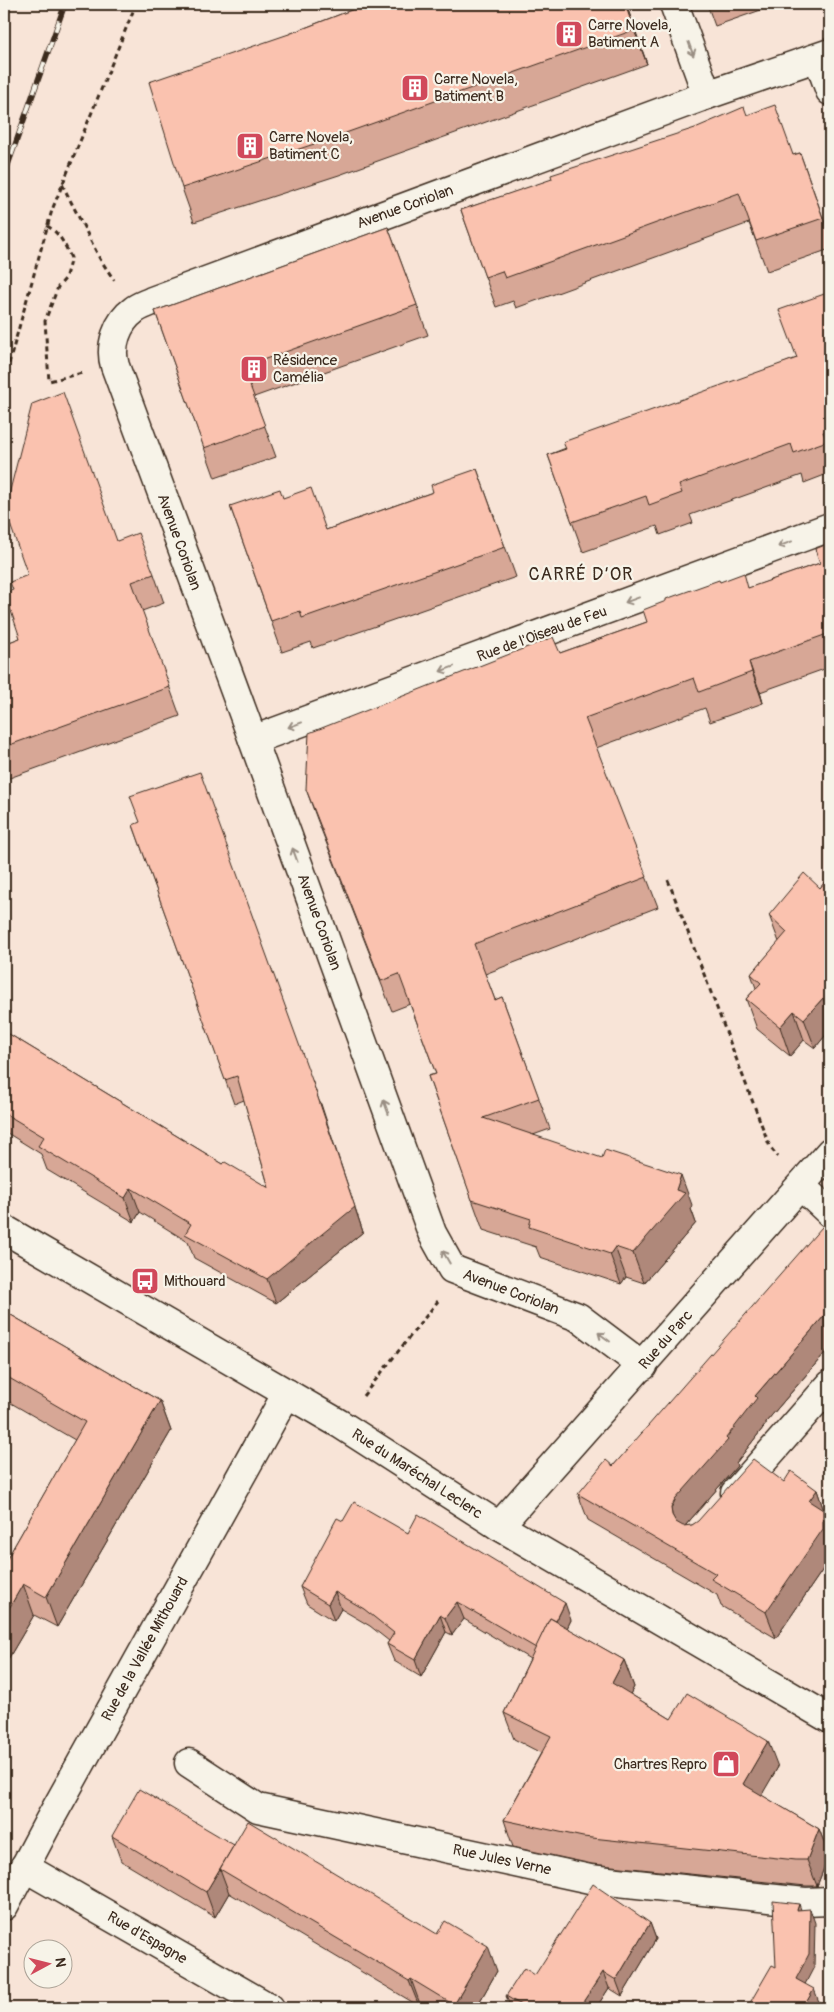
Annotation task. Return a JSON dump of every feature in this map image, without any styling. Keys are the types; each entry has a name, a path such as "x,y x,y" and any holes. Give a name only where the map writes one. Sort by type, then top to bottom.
{"street":[{"path":"674,4 707,95"},
{"path":"824,55 830,91"},
{"name":"Avenue Coriolan","path":"643,1366 578,1317 452,1269 432,1233 115,366 112,356 113,343 124,319 134,310 152,301 707,95 824,55"},
{"name":"Rue de l'Oiseau de Feu","path":"253,740 830,527"},
{"name":"Rue du Parc","path":"499,1526 643,1366 830,1152"},
{"path":"801,1186 830,1213"},
{"name":"Rue du Maréchal Leclerc","path":"4,1229 340,1424 499,1526 830,1719"},
{"path":"716,1515 830,1385"},
{"name":"Rue de la Vallée Mithouard","path":"4,1906 287,1393"},
{"name":"Rue Jules Verne","path":"189,1763 258,1808 590,1879 805,1902 830,1901"},
{"name":"Rue d'Espagne","path":"24,1867 270,2008"}],"path":[{"path":"4,380 47,226 62,184 136,4"},
{"path":"62,184 100,259"},
{"path":"47,226 64,242 72,258 65,279 58,287 45,321 49,380 115,366"},
{"path":"668,880 770,1147 801,1186"},
{"path":"340,1424 440,1298 452,1269"}],"building":[{"path":"367,4 625,4 634,30 326,140 182,188 149,82 289,34"},
{"path":"775,105 793,155 800,153 823,218 756,241 739,193 505,278 502,271 485,277 461,210 552,179 551,175 695,128 744,107 747,115"},
{"name":"Résidence Camélia","path":"388,227 417,305 243,367 265,426 204,448 155,311"},
{"path":"830,292 830,430 823,432 827,441 794,453 791,444 679,485 682,493 649,505 646,496 572,522 548,455 566,449 563,442 797,358 779,310"},
{"path":"63,392 117,541 138,533 154,574 132,582 170,687 4,747 4,644 20,638 5,593 13,590 10,582 28,575 5,510 32,404"},
{"path":"477,469 505,547 302,618 300,611 271,621 230,506 280,489 283,498 311,488 326,530 433,492 431,485"},
{"path":"830,543 830,633 749,662 752,672 699,692 694,678 585,718 647,877 474,944 495,1000 502,997 539,1098 483,1118 602,1158 605,1150 681,1175 676,1190 685,1193 633,1253 615,1247 610,1254 529,1227 531,1219 472,1200 428,1076 436,1074 399,974 381,981 306,789 309,733 553,637 560,653 647,622 643,610 666,601 666,599 719,580 720,582 744,573 748,588 820,563 815,549"},
{"path":"200,772 312,1080 355,1207 267,1279 185,1234 191,1224 131,1188 125,1198 38,1146 44,1137 4,1113 4,1031 223,1164 225,1162 269,1188 237,1076 225,1080 133,825 140,822 130,796"},
{"path":"804,873 820,888 830,876 830,1004 823,998 804,1019 794,1011 780,1027 746,999 761,983 751,974 787,932 769,915"},
{"path":"822,1227 830,1234 830,1309 755,1396 757,1398 726,1438 728,1440 675,1500 671,1508 676,1522 683,1526 692,1525 698,1521 753,1459 784,1482 791,1471 817,1490 809,1501 823,1510 823,1529 766,1612 711,1579 716,1574 578,1494 606,1460 613,1466"},
{"path":"4,1311 160,1401 46,1597 23,1584 4,1617 4,1564 85,1422 4,1375"},
{"path":"354,1502 408,1533 418,1514 565,1603 556,1621 550,1618 536,1648 457,1602 445,1618 440,1615 415,1660 387,1644 394,1633 364,1609 335,1592 328,1604 300,1587 337,1518 343,1521"},
{"path":"550,1618 624,1660 612,1683 671,1719 687,1693 768,1741 743,1784 819,1829 807,1860 583,1837 504,1820 551,1736 504,1713"},
{"path":"139,1789 234,1845 206,1892 112,1836"},
{"path":"248,1821 437,1934 445,1921 488,1946 454,2005 411,1979 409,1981 220,1869"},
{"path":"593,1884 650,1923 616,1980 603,1972 579,2008 526,2008 506,1996 524,1968 535,1975"},
{"path":"773,1901 799,1904 797,1910 810,1909 809,1954 796,1979 814,1989 803,2008 747,2008 772,1965 776,1967"}],"railway":[{"path":"4,176 65,4"}],"place":[{"name":"Carre Novela, Batiment A","path":"569,34"},
{"name":"Carre Novela, Batiment B","path":"415,88"},
{"name":"Carre Novela, Batiment C","path":"250,146"},
{"name":"Résidence Camélia","path":"254,369"},
{"name":"Mithouard","path":"145,1281"},
{"name":"Chartres Repro","path":"726,1764"}],"district":[{"name":"CARRÉ D’OR","path":"581,574"}]}
